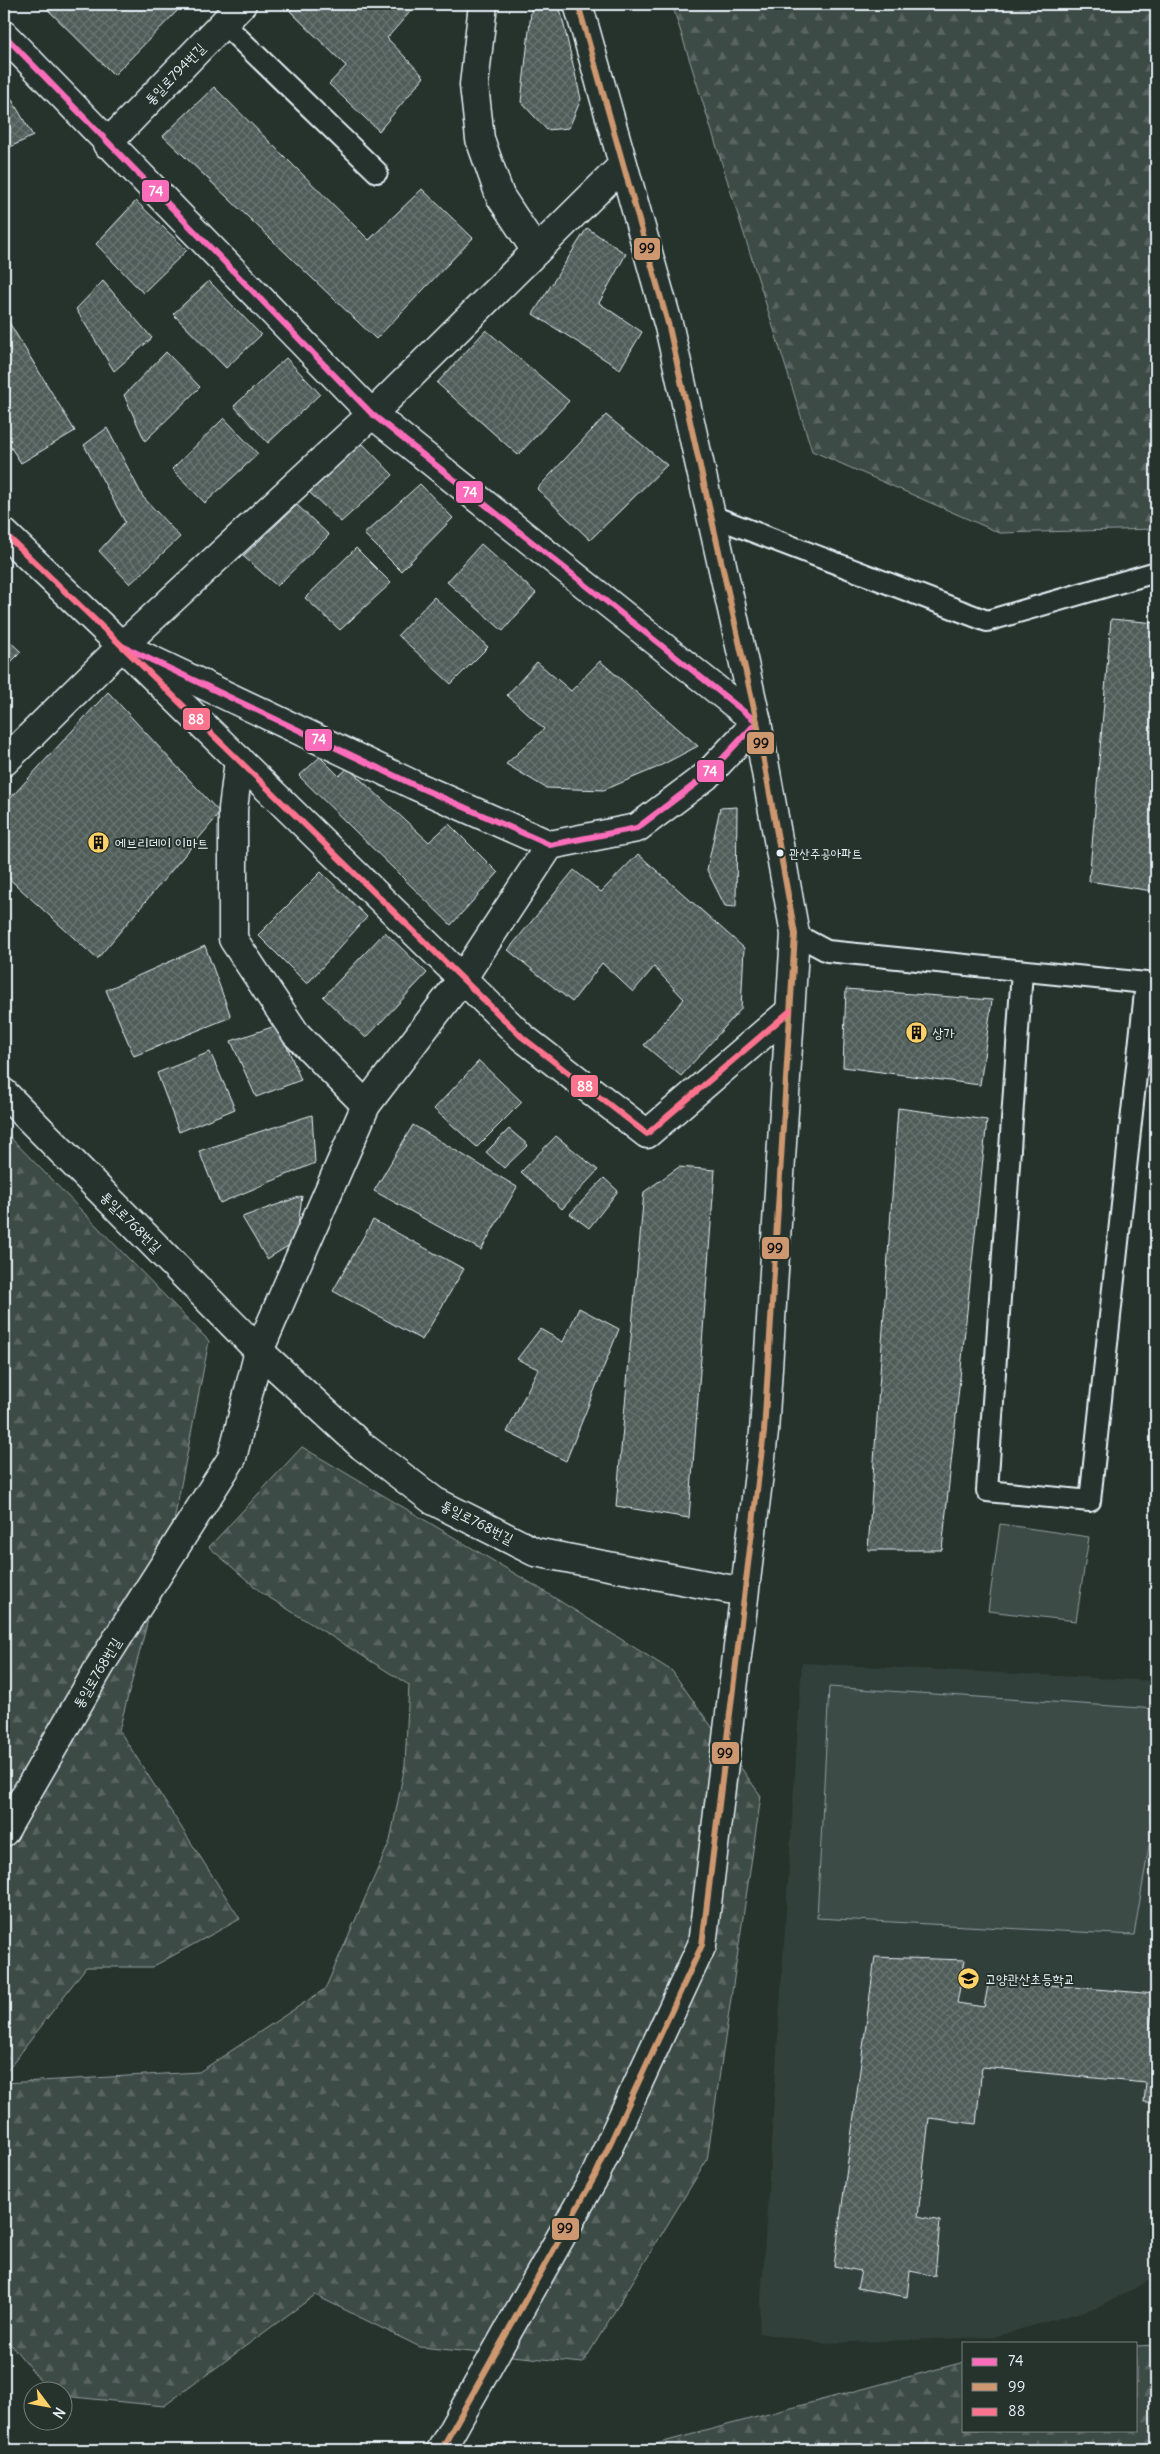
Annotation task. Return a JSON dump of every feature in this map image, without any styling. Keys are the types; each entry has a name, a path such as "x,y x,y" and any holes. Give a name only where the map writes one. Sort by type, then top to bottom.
{"street":[{"name":"통일로794번길","path":"107,144 242,4"},
{"path":"483,4 474,85 480,139 500,196 536,251"},
{"path":"441,2450 596,2176 702,1945 764,1432 795,934 757,722 669,327 578,4"},
{"path":"4,35 107,144 372,414 757,722"},
{"path":"4,762 122,646 372,414 623,164"},
{"path":"4,534 122,646 522,1037 647,1134 790,1012"},
{"path":"122,646 406,780 550,845 637,828 706,776 757,722"},
{"path":"239,760 233,808 233,939 296,1034 366,1105"},
{"path":"259,1351 366,1105 462,979 550,845"},
{"name":"통일로768번길","path":"4,1093 259,1351 362,1446 434,1501 535,1552 744,1592"},
{"name":"통일로768번길","path":"4,1832 102,1661 232,1458 259,1351"}],"lane":[{"path":"223,23 377,172"},
{"path":"712,516 987,621 1156,572"},
{"path":"795,934 827,951 1151,983 1090,1501 987,1491 1022,971"}],"shaded area":[{"name":"고양관산초등학교","path":"802,1663 1156,1681 1156,2277 1099,2307 993,2337 824,2343 759,2333"}],"green space":[{"path":"672,4 1156,4 1156,529 1000,533 812,451"},
{"path":"4,1131 209,1341 174,1521 119,1730 240,1919 152,1967 86,1967 4,2075"},
{"path":"302,1447 534,1585 672,1671 761,1796 707,2160 583,2363 420,2347 315,2295 164,2406 72,2397 72,2382 42,2382 4,2336 4,2083 199,2072 325,1989 390,1841 405,1765 409,1685 262,1593 209,1547"},
{"path":"1000,1524 1089,1537 1076,1621 988,1611"},
{"path":"829,1687 1156,1709 1156,1805 1134,1935 817,1918"},
{"path":"1156,2345 1156,2450 653,2450 656,2444 962,2363 962,2432 1138,2432 1138,2346"}],"building":[{"path":"42,4 184,4 114,75"},
{"path":"297,4 417,4 387,38 424,77 379,131 329,84 346,66 290,11"},
{"path":"532,4 559,4 581,99 569,128 547,130 521,102"},
{"path":"4,86 33,136 4,150"},
{"path":"214,87 369,240 422,189 473,238 376,339 163,136"},
{"path":"136,201 187,250 143,293 96,244"},
{"path":"587,228 626,254 599,303 642,332 620,369 533,314"},
{"path":"103,281 152,338 114,371 76,309"},
{"path":"209,281 261,335 226,368 173,314"},
{"path":"4,314 75,431 21,463 4,437"},
{"path":"486,330 569,401 518,455 437,383"},
{"path":"166,352 200,387 145,441 124,395"},
{"path":"286,358 320,394 268,443 234,406"},
{"path":"606,415 667,465 590,540 537,489"},
{"path":"224,418 258,454 205,503 172,469"},
{"path":"107,428 143,497 180,537 130,584 99,551 125,522 84,445"},
{"path":"361,442 393,475 341,522 309,492"},
{"path":"420,484 453,518 401,571 364,534"},
{"path":"297,505 329,535 277,586 243,556"},
{"path":"481,544 536,593 503,631 447,582"},
{"path":"356,548 391,583 340,630 305,598"},
{"path":"434,597 488,647 451,684 398,635"},
{"path":"1111,619 1156,623 1156,851 1152,891 1089,881"},
{"path":"4,636 21,652 4,669"},
{"path":"600,661 698,746 656,768 604,790 546,788 506,764 544,729 507,695 537,662 571,691"},
{"name":"에브리데이 이마트","path":"108,692 220,813 97,959 4,874 4,805"},
{"path":"320,757 339,776 348,768 429,842 449,824 498,873 451,925 299,776"},
{"path":"737,807 736,907 725,906 707,870 720,808"},
{"path":"638,854 744,948 741,1009 681,1076 644,1045 684,999 654,967 633,992 602,963 572,1002 508,950 574,870 601,892"},
{"path":"321,872 367,917 307,984 258,935"},
{"path":"385,932 427,973 366,1038 323,997"},
{"path":"205,946 231,1017 134,1056 106,990"},
{"name":"상가","path":"846,989 992,1000 980,1085 843,1067"},
{"path":"278,1025 301,1080 256,1097 231,1041"},
{"path":"210,1052 235,1109 179,1132 157,1073"},
{"path":"479,1061 522,1102 477,1147 434,1109"},
{"path":"898,1108 987,1120 942,1550 868,1550"},
{"path":"312,1115 315,1163 220,1203 199,1151"},
{"path":"413,1125 517,1187 481,1250 374,1191"},
{"path":"509,1129 528,1145 504,1168 486,1152"},
{"path":"556,1136 598,1170 562,1209 521,1172"},
{"path":"679,1167 715,1170 689,1518 616,1506 644,1192"},
{"path":"604,1178 618,1191 589,1228 570,1214"},
{"path":"302,1196 296,1241 267,1259 242,1217"},
{"path":"373,1220 464,1269 422,1340 333,1291"},
{"path":"579,1308 619,1329 566,1461 507,1432 538,1369 517,1359 540,1329 563,1342"},
{"path":"875,1957 965,1960 957,2003 984,2007 989,1980 1155,1994 1150,2027 1156,2028 1156,2102 1144,2102 1146,2083 982,2067 976,2124 929,2118 918,2216 940,2221 935,2276 910,2271 907,2297 857,2288 861,2271 834,2266"}],"transit line":[{"name":"99","path":"441,2450 595,2176 702,1945 764,1432 795,934 757,722 669,327 578,4"},
{"name":"74","path":"4,35 372,414 757,722 706,776 637,828 550,845 414,785 122,646"},
{"name":"88","path":"4,533 522,1037 647,1134 790,1011"}],"place":[{"name":"에브리데이 이마트","path":"99,843"},
{"name":"관산주공아파트","path":"780,853"},
{"name":"상가","path":"916,1033"},
{"name":"고양관산초등학교","path":"969,1979"}]}
